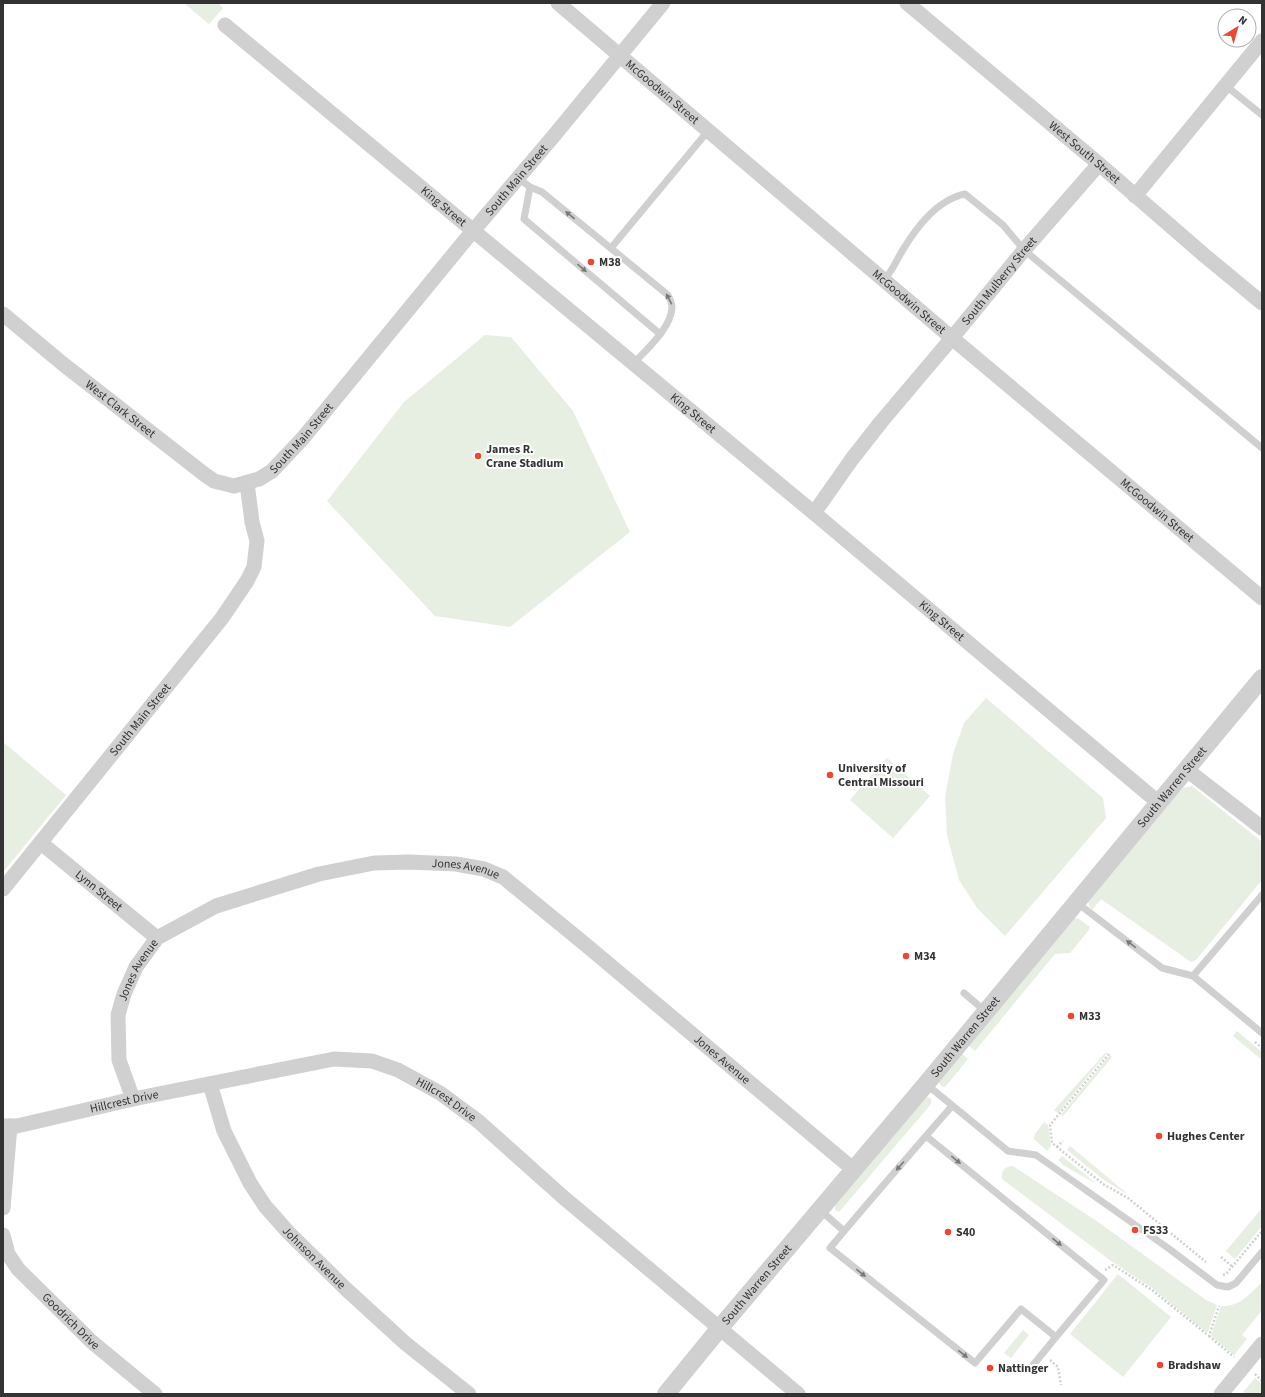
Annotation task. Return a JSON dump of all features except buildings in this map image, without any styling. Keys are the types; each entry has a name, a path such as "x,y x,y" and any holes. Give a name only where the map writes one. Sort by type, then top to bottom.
{"street":[{"name":"McGoodwin Street","path":"558,3 952,338 1262,598"},
{"name":"South Main Street","path":"3,889 222,618 247,581 254,567 257,541 252,522 247,483 260,479 272,471 303,438 473,231 524,182 620,56 663,3"},
{"name":"West South Street","path":"906,3 1262,304"},
{"name":"King Street","path":"225,25 814,513 1159,803"},
{"path":"1135,196 1262,41"},
{"name":"South Mulberry Street","path":"814,513 852,459 881,422 1024,250 1098,164"},
{"name":"West Clark Street","path":"3,314 63,364 214,481 234,486 247,483"},
{"name":"South Warren Street","path":"666,1394 986,1012 1262,678"},
{"path":"1187,770 1262,828"},
{"name":"Lynn Street","path":"41,843 157,938"},
{"name":"Jones Avenue","path":"133,1099 119,1060 118,1015 124,994 136,967 157,938 216,906 318,874 374,863 409,862 456,864 484,869 503,877 854,1170"},
{"name":"Hillcrest Drive","path":"6,1126 17,1126 133,1099 334,1059 372,1061 398,1070 440,1093 478,1121 568,1202 798,1394"},
{"name":"Johnson Avenue","path":"210,1084 224,1131 250,1184 265,1206 288,1232 346,1289 405,1343 469,1394"},
{"path":"3,1208 6,1126"},
{"name":"Goodrich Drive","path":"3,1235 8,1254 18,1269 92,1342 154,1394"},
{"path":"1221,1394 1262,1344"}],"lane":[{"path":"1225,85 1262,115"},
{"path":"611,248 708,131"},
{"path":"634,364 660,334 666,327 672,305 668,295 542,192 524,182 524,219 660,334"},
{"path":"884,280 893,269 903,249 923,221 936,209 960,195 965,194 1004,225 1024,250 1262,448"},
{"path":"1193,976 1262,895"},
{"path":"1076,902 1162,968 1193,976 1262,1033"},
{"path":"964,993 986,1012"},
{"path":"926,1084 1008,1151 1036,1155 1156,1239 1217,1285 1228,1287 1236,1283 1262,1252"},
{"path":"952,1106 830,1248 975,1363 1021,1308 1056,1337"},
{"path":"926,1136 1104,1280 1029,1370"},
{"path":"820,1210 844,1231"}],"path":[{"path":"1109,1054 1050,1125 1052,1143 1103,1184 1128,1198 1206,1260 1210,1266"},
{"path":"1057,1147 1063,1141"},
{"path":"1220,1278 1233,1267 1262,1231"},
{"path":"1221,1257 1233,1267"},
{"path":"1097,1275 1113,1264 1152,1290 1235,1357"},
{"path":"1208,1336 1219,1306"},
{"path":"1042,1354 1058,1367 1061,1385"},
{"path":"1254,1374 1262,1381"}],"shaded area":[{"path":"184,3 218,3 223,8 209,24"},
{"name":"James R. Crane Stadium","path":"485,335 511,337 573,411 630,532 510,627 435,616 327,501 404,402"},
{"path":"986,698 1103,798 1106,818 1005,936 977,908 959,880 947,835 945,797 953,754 964,723"},
{"path":"3,742 66,795 3,872"},
{"path":"887,758 930,796 893,838 850,800"},
{"path":"1192,786 1262,842 1262,880 1196,960 1191,962 1101,899 1092,910 1088,901 1183,788"},
{"path":"1074,918 1079,919 1090,927 1089,930 1070,953 1055,954 975,1051 968,1045"},
{"path":"1237,1031 1262,1052 1262,1060 1233,1036"},
{"path":"1106,1052 1107,1053 1058,1113 1054,1110"},
{"path":"961,1053 968,1059 945,1087 943,1087 939,1082"},
{"path":"1110,1055 1112,1057 1063,1116 1061,1115"},
{"path":"928,1097 931,1099 931,1104 839,1212 835,1210 835,1205 925,1098"},
{"path":"1044,1122 1048,1125 1051,1146 1047,1151 1034,1139 1035,1134"},
{"path":"1070,1146 1130,1196 1104,1180 1067,1150"},
{"path":"1062,1156 1098,1185 1063,1165 1058,1160"},
{"path":"1013,1166 1101,1224 1206,1300 1217,1305 1208,1332 1206,1332 1152,1288 1111,1261 1002,1179 1004,1170"},
{"path":"1262,1208 1262,1226 1235,1259 1226,1251"},
{"path":"1118,1274 1171,1317 1123,1377 1070,1334"},
{"path":"1262,1282 1262,1310 1242,1335 1247,1339 1234,1355 1211,1336 1221,1306 1233,1305 1239,1302 1249,1295"},
{"path":"1023,1330 1029,1335 1011,1358 1004,1353"},
{"path":"1255,1378 1262,1384 1262,1394 1246,1394 1243,1392"}],"place":[{"name":"M38","path":"591,262"},
{"name":"James R. Crane Stadium","path":"478,456"},
{"name":"University of Central Missouri","path":"830,775"},
{"name":"M34","path":"906,956"},
{"name":"M33","path":"1071,1016"},
{"name":"Hughes Center","path":"1159,1136"},
{"name":"FS33","path":"1135,1230"},
{"name":"S40","path":"948,1232"},
{"name":"Bradshaw","path":"1160,1365"},
{"name":"Nattinger","path":"990,1368"}]}
